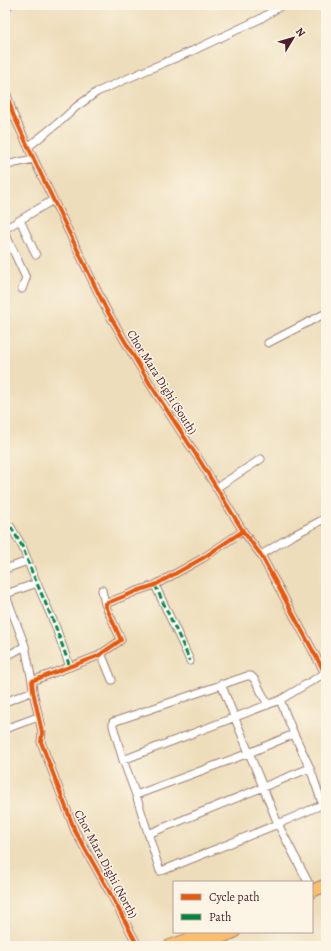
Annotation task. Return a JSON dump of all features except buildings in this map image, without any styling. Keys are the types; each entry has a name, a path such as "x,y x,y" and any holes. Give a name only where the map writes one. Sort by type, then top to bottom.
{"highway":[{"path":"313,889 326,885"},
{"path":"313,891 326,894"},
{"path":"170,946 207,933"},
{"path":"196,946 231,933"}],"street":[{"path":"5,9 9,5"},
{"path":"28,147 63,120 76,107 97,92 192,51 260,19 282,5"},
{"name":"Chor Mara Dighi (South)","path":"5,88 13,114 33,159 106,309 150,384 243,531 261,556 326,674"},
{"path":"5,167 11,164 33,159"},
{"path":"5,229 53,200"},
{"path":"20,220 36,255"},
{"path":"5,233 26,278 22,289"},
{"path":"268,343 326,313"},
{"path":"216,488 261,459"},
{"path":"261,556 290,537 326,518"},
{"path":"5,530 11,527 22,546 55,625 70,667"},
{"path":"105,604 155,585 202,558 243,531"},
{"path":"5,569 28,561"},
{"path":"5,594 37,583"},
{"path":"155,585 190,661"},
{"path":"32,681 98,656 120,640 105,604 102,590"},
{"name":"Chor Mara Dighi (North)","path":"5,594 25,646 42,732 41,742 75,831 138,946"},
{"path":"5,657 25,646"},
{"path":"101,653 112,680"},
{"path":"123,760 280,700 326,674"},
{"path":"268,705 255,680 251,676 247,676 113,722 123,760 136,795 160,871 278,824 319,806 322,803 310,768 280,700"},
{"path":"221,684 278,824 306,881"},
{"path":"5,702 33,691"},
{"path":"5,728 38,717"},
{"path":"136,795 249,753 294,734"},
{"path":"148,834 310,768"}],"marked path":[{"path":"11,527 22,546 55,625 70,667"},
{"path":"155,585 190,661"}],"cycle path":[{"path":"5,88 13,114 106,309 150,384 243,531 261,555 326,675"},
{"path":"138,946 75,831 41,742 42,732 32,681 98,656 121,640 105,604 155,585 203,558 243,531"}]}
